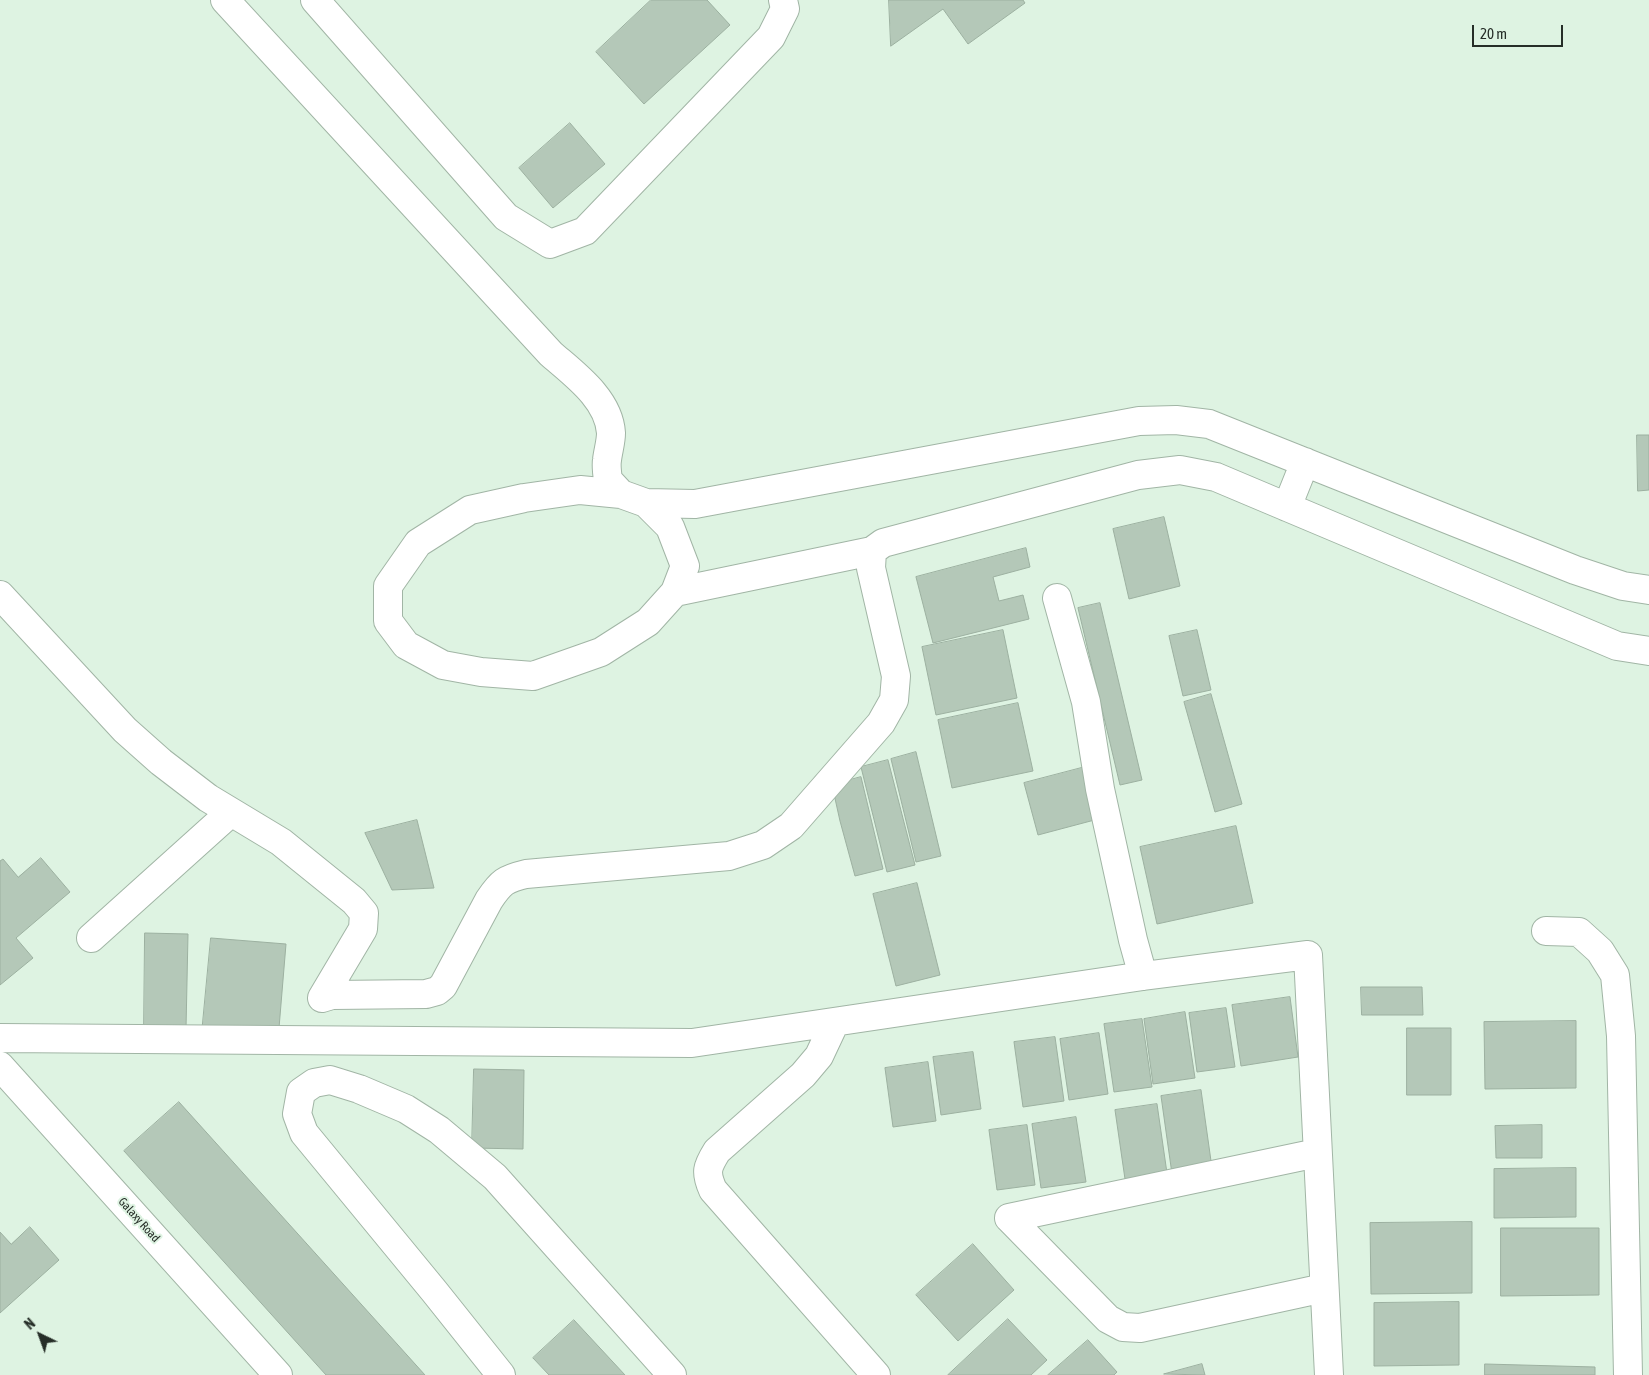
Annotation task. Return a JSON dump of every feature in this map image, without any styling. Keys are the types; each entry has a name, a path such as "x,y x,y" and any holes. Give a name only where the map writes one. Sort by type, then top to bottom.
{"street":[{"path":"225,0 551,354 585,383 604,408 610,421 611,436 607,461 608,480 634,498 670,527 685,566 675,592 648,622 601,652 533,676 481,672 443,665 406,645 388,621 388,586 418,543 470,510 524,498 580,490 634,498 695,504 1139,421 1176,420 1209,424 1575,570 1623,586 1649,590"},
{"path":"314,0 506,217 550,244 584,231 771,36 785,9 783,0"},
{"path":"1287,507 1306,462"},
{"path":"675,592 872,551 883,543 1138,475 1180,470 1216,477 1618,646 1649,651"},
{"path":"0,595 125,730 208,798 281,842 354,901 364,913 363,929 322,998 332,995 426,994 437,991 443,986 489,900 498,887 509,878 526,874 729,856 763,845 791,826 881,723 894,700 896,676 871,568 872,551"},
{"path":"1057,598 1086,702 1100,789 1133,940 1143,976"},
{"path":"91,938 231,812"},
{"path":"1546,931 1578,932 1600,951 1615,976 1621,1036 1628,1375"},
{"path":"0,1038 692,1043 1143,976 1308,954 1329,1375"},
{"path":"835,1022 819,1056 803,1075 717,1151 708,1165 709,1179 713,1190 876,1375"},
{"name":"Galaxy Road","path":"0,1066 278,1375"},
{"path":"501,1375 304,1133 296,1114 301,1092 314,1083 330,1080 359,1089 406,1109 439,1130 495,1177 672,1375"},
{"path":"1317,1153 1009,1218 1108,1319 1123,1327 1140,1328 1324,1288"}],"building":[{"path":"651,0 707,0 730,25 644,104 596,52"},
{"path":"889,0 1023,0 1025,3 968,44 943,9 891,46"},
{"path":"570,123 605,164 553,208 519,168"},
{"path":"1637,435 1649,435 1649,490 1638,491"},
{"path":"1164,517 1180,586 1129,599 1113,529"},
{"path":"1026,548 1030,567 993,577 999,601 1023,595 1029,619 933,643 916,577"},
{"path":"1100,603 1142,780 1120,785 1078,608"},
{"path":"1003,630 1017,698 936,715 922,647"},
{"path":"1197,630 1211,690 1183,696 1169,636"},
{"path":"1211,694 1242,804 1215,812 1184,702"},
{"path":"1018,703 1033,771 952,788 938,720"},
{"path":"916,752 941,856 916,862 891,759"},
{"path":"888,760 915,865 887,872 861,767"},
{"path":"1089,766 1102,818 1038,835 1024,783"},
{"path":"861,777 883,869 855,876 832,785"},
{"path":"417,820 434,888 392,890 365,833"},
{"path":"1236,826 1253,903 1157,924 1140,847"},
{"path":"41,858 70,892 16,938 33,958 0,985 0,861 3,859 18,877"},
{"path":"917,883 940,975 896,986 873,894"},
{"path":"145,933 188,934 186,1029 144,1029"},
{"path":"211,938 286,944 278,1040 202,1033"},
{"path":"1361,987 1422,987 1423,1015 1362,1015"},
{"path":"1290,997 1298,1057 1241,1066 1232,1005"},
{"path":"1226,1008 1235,1067 1197,1072 1189,1013"},
{"path":"1185,1012 1195,1078 1153,1084 1144,1019"},
{"path":"1142,1019 1152,1087 1114,1092 1104,1024"},
{"path":"1576,1021 1576,1088 1485,1089 1484,1022"},
{"path":"1407,1028 1451,1028 1451,1095 1407,1095"},
{"path":"1099,1033 1108,1094 1069,1100 1060,1039"},
{"path":"1055,1037 1064,1101 1023,1107 1014,1042"},
{"path":"973,1052 981,1109 941,1115 933,1057"},
{"path":"928,1062 936,1121 893,1127 885,1068"},
{"path":"474,1069 524,1070 523,1149 472,1148"},
{"path":"1201,1090 1212,1168 1172,1174 1161,1096"},
{"path":"179,1102 425,1375 326,1375 124,1151"},
{"path":"1157,1104 1168,1180 1126,1186 1115,1110"},
{"path":"1076,1117 1086,1182 1041,1188 1032,1124"},
{"path":"1027,1125 1035,1185 997,1190 989,1130"},
{"path":"1542,1125 1542,1158 1496,1158 1495,1126"},
{"path":"1576,1168 1576,1217 1494,1218 1494,1169"},
{"path":"1472,1222 1472,1293 1371,1294 1370,1223"},
{"path":"30,1227 59,1260 0,1313 0,1232 11,1244"},
{"path":"1501,1228 1599,1228 1599,1295 1501,1296"},
{"path":"973,1244 1014,1290 958,1341 916,1295"},
{"path":"1459,1302 1459,1365 1374,1366 1374,1303"},
{"path":"1008,1319 1047,1360 1031,1375 948,1375"},
{"path":"574,1320 625,1375 549,1375 533,1358"},
{"path":"1088,1340 1117,1372 1114,1375 1048,1375"},
{"path":"1202,1364 1205,1375 1164,1374"},
{"path":"1485,1364 1595,1367 1595,1375 1485,1375"}]}
